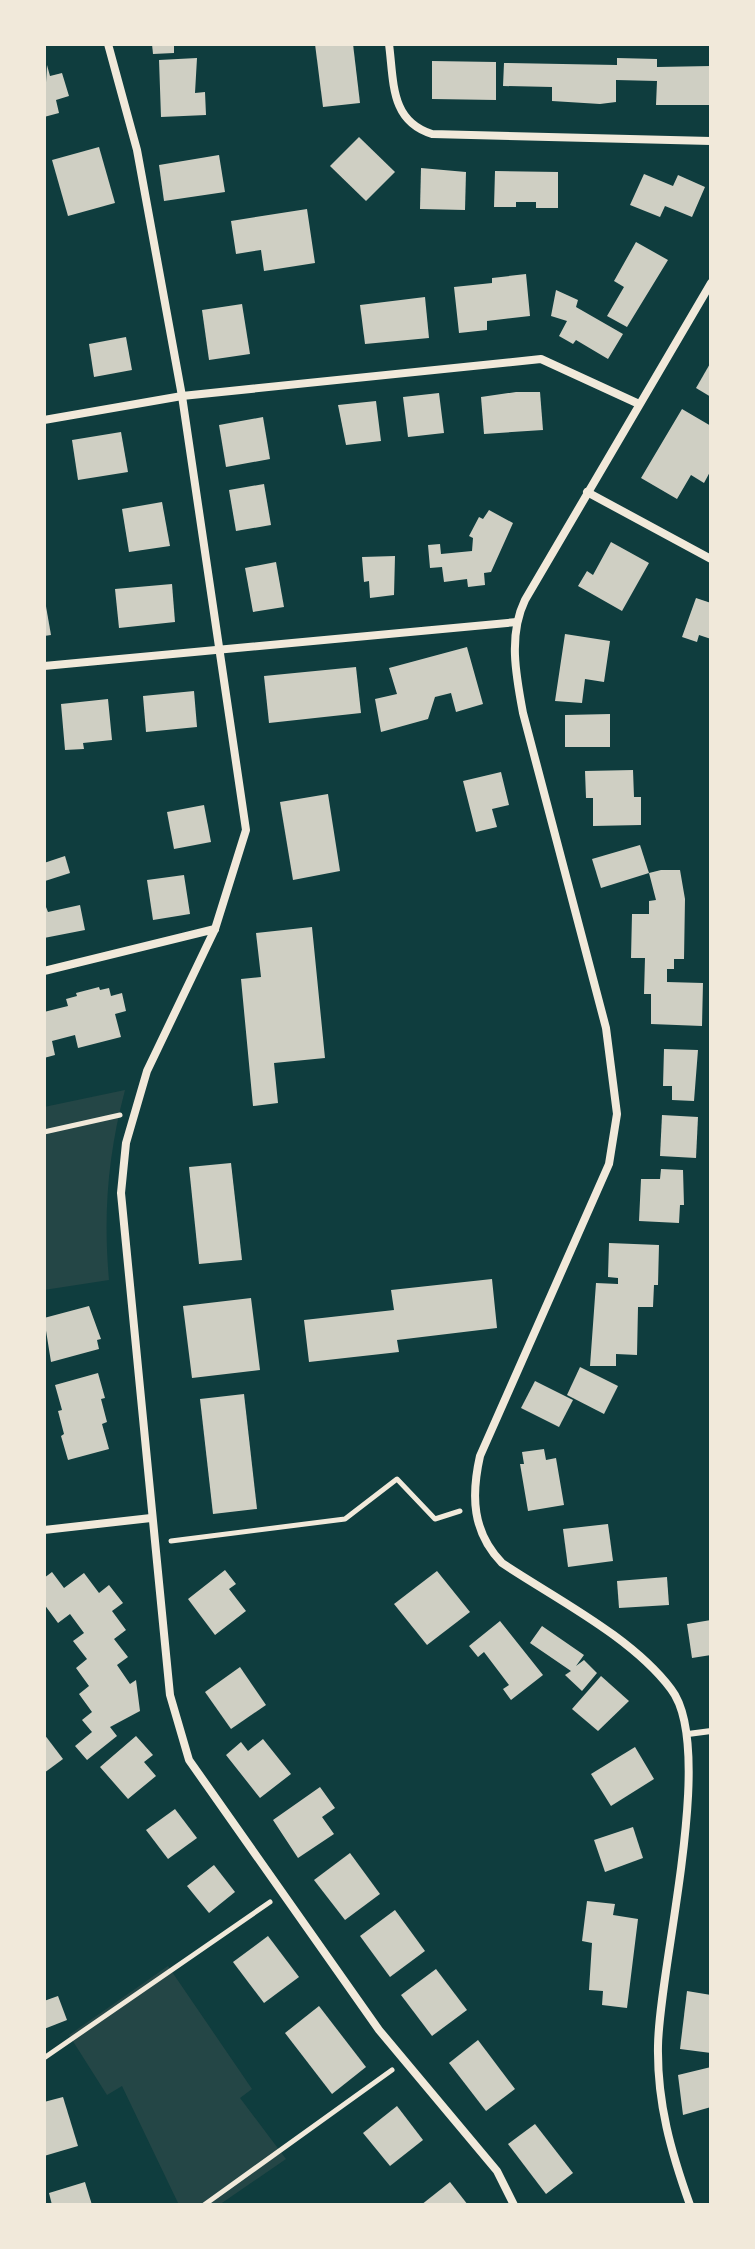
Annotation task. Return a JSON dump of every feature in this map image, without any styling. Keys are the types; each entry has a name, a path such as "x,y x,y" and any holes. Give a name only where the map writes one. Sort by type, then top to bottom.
{"street":[{"path":"108,44 137,150 182,396 222,649 246,830 215,929 165,1029 133,1113 121,1193 170,1695 189,1760 379,2030 497,2171 514,2205"},
{"path":"389,44 396,106 417,129 432,134 711,141"},
{"path":"690,2205 666,2137 658,2046 690,1776 683,1706 659,1674 630,1648 502,1563 490,1551 474,1507 480,1456 609,1164 617,1114 606,1028 523,713 515,642 517,622 525,600 711,283"},
{"path":"44,420 182,396 541,359 639,404"},
{"path":"587,492 711,559"},
{"path":"44,666 517,622"},
{"path":"44,971 215,929"},
{"path":"44,1530 151,1518"}],"lane":[{"path":"688,1734 711,1731"}],"path":[{"path":"44,1132 133,1113"},
{"path":"154,1543 345,1519 397,1479 435,1519 474,1507"},
{"path":"44,2058 284,1892"},
{"path":"204,2205 405,2061"}],"shaded area":[{"path":"125,1090 114,1137 108,1184 109,1280 44,1290 44,1107"},
{"path":"168,1966 252,2089 240,2098 286,2159 219,2205 179,2205 122,2086 107,2095 69,2035"}],"building":[{"path":"152,44 174,44 174,53 153,54"},
{"path":"315,44 353,44 360,103 323,107"},
{"path":"197,58 195,93 205,92 206,115 161,117 159,60"},
{"path":"617,58 657,59 657,67 711,66 711,105 656,105 657,81 616,80 616,102 600,104 552,101 552,87 503,86 504,63 617,65"},
{"path":"432,61 496,62 496,100 432,99"},
{"path":"47,65 50,76 62,73 69,96 56,100 59,113 44,117"},
{"path":"359,137 395,172 366,201 330,166"},
{"path":"99,147 115,203 68,216 52,160"},
{"path":"219,155 225,192 164,201 159,165"},
{"path":"421,168 466,172 465,210 420,209"},
{"path":"495,171 558,172 558,208 536,208 536,202 516,202 516,207 494,207"},
{"path":"644,174 673,186 678,175 705,187 692,217 665,206 660,217 630,205"},
{"path":"307,209 315,263 264,271 261,250 236,254 231,221"},
{"path":"636,242 668,260 627,327 607,316 624,287 614,281"},
{"path":"526,274 530,316 487,321 487,330 459,333 454,287 492,283 492,278"},
{"path":"556,290 578,300 576,307 623,334 608,359 576,340 573,344 559,336 567,321 551,316"},
{"path":"425,297 429,338 365,344 360,305"},
{"path":"242,304 250,354 209,360 202,310"},
{"path":"126,337 132,370 94,377 89,344"},
{"path":"711,362 711,397 696,388"},
{"path":"540,392 543,430 484,434 481,397"},
{"path":"439,393 444,433 408,437 403,397"},
{"path":"376,401 381,441 346,445 338,405"},
{"path":"682,409 711,426 711,470 704,483 691,475 677,499 641,478"},
{"path":"263,417 270,459 226,467 219,425"},
{"path":"121,432 128,472 78,480 72,440"},
{"path":"264,484 271,525 236,531 229,490"},
{"path":"162,502 170,546 129,552 122,509"},
{"path":"489,510 513,523 491,572 484,573 485,585 468,587 467,579 444,582 442,567 430,568 428,545 440,544 441,554 472,551 473,538 469,536 479,517 483,519"},
{"path":"611,542 649,563 622,611 578,586 587,571 593,575"},
{"path":"395,556 394,595 370,598 369,581 364,582 362,557"},
{"path":"276,562 284,607 253,612 245,568"},
{"path":"172,584 175,622 119,628 115,589"},
{"path":"44,595 51,635 44,636"},
{"path":"696,598 711,603 711,639 699,635 697,642 682,637"},
{"path":"565,634 610,641 604,682 585,679 582,703 555,701"},
{"path":"467,647 483,704 456,712 451,693 435,697 428,719 381,732 375,699 397,694 389,668"},
{"path":"356,667 361,713 269,723 264,676"},
{"path":"194,691 197,727 146,732 143,696"},
{"path":"108,699 112,740 83,743 84,749 65,750 61,704"},
{"path":"610,714 610,747 565,747 565,715"},
{"path":"633,770 634,797 641,797 641,825 593,826 593,798 586,798 585,771"},
{"path":"501,772 509,805 492,809 497,827 476,832 463,781"},
{"path":"328,794 340,871 293,880 280,802"},
{"path":"204,805 211,842 174,849 167,812"},
{"path":"640,845 649,873 601,888 592,859"},
{"path":"65,856 70,873 45,881 44,863"},
{"path":"680,870 685,899 684,959 674,959 674,969 667,969 667,982 703,983 702,1026 651,1024 651,994 644,994 645,958 631,958 632,914 649,914 649,901 656,900 649,873"},
{"path":"184,875 190,914 153,920 147,880"},
{"path":"44,902 48,912 80,905 85,930 44,938"},
{"path":"312,927 325,1058 274,1063 278,1103 253,1106 241,979 261,977 256,933"},
{"path":"99,987 100,990 109,988 111,996 122,993 126,1011 115,1014 121,1037 78,1048 75,1035 52,1041 55,1055 44,1058 44,1012 68,1006 66,999"},
{"path":"664,1049 698,1050 694,1101 672,1100 672,1086 663,1086"},
{"path":"662,1115 698,1117 696,1158 660,1156"},
{"path":"231,1163 242,1260 199,1264 189,1167"},
{"path":"661,1169 683,1170 684,1205 680,1205 679,1223 639,1221 641,1179 660,1179"},
{"path":"609,1243 659,1245 658,1285 654,1285 653,1307 638,1307 637,1355 616,1354 616,1366 590,1366 596,1283 618,1284 618,1278 608,1277"},
{"path":"492,1279 497,1328 397,1340 399,1352 309,1362 304,1320 394,1310 391,1290"},
{"path":"251,1298 260,1370 192,1378 183,1306"},
{"path":"89,1306 101,1339 97,1340 99,1349 51,1362 44,1318"},
{"path":"580,1367 618,1386 604,1414 567,1395"},
{"path":"98,1373 107,1422 102,1424 109,1449 68,1460 61,1436 64,1434 58,1411 62,1410 55,1385"},
{"path":"535,1381 573,1400 559,1427 521,1408"},
{"path":"244,1394 257,1509 213,1514 200,1399"},
{"path":"544,1449 546,1460 556,1458 564,1505 528,1511 520,1464 524,1464 522,1452"},
{"path":"608,1524 613,1561 568,1567 563,1529"},
{"path":"225,1570 236,1584 229,1589 246,1611 215,1635 188,1599"},
{"path":"437,1571 470,1612 427,1645 394,1604"},
{"path":"52,1572 64,1588 84,1573 99,1593 109,1585 123,1603 112,1611 126,1630 114,1639 128,1657 117,1665 130,1684 136,1680 140,1711 110,1727 117,1736 87,1760 75,1746 92,1732 82,1720 92,1712 79,1694 89,1686 76,1668 87,1659 73,1641 84,1633 70,1614 58,1623 44,1604 44,1578"},
{"path":"667,1577 669,1605 619,1608 617,1581"},
{"path":"711,1620 711,1655 692,1658 687,1624"},
{"path":"500,1621 543,1675 511,1700 503,1689 509,1685 484,1652 478,1657 469,1646"},
{"path":"542,1626 584,1655 576,1666 584,1660 597,1673 582,1691 565,1675 571,1671 530,1643"},
{"path":"240,1667 266,1705 231,1729 205,1692"},
{"path":"601,1676 629,1701 598,1731 572,1709"},
{"path":"44,1734 63,1759 44,1773"},
{"path":"136,1736 153,1755 144,1762 156,1776 128,1799 100,1767"},
{"path":"263,1739 291,1774 260,1798 226,1755 241,1742 248,1751"},
{"path":"635,1747 654,1779 611,1806 591,1774"},
{"path":"320,1787 335,1808 322,1817 334,1834 298,1858 273,1820"},
{"path":"175,1809 197,1838 168,1859 146,1830"},
{"path":"633,1827 643,1858 605,1872 594,1840"},
{"path":"350,1853 380,1894 345,1920 314,1880"},
{"path":"214,1865 235,1892 209,1913 187,1886"},
{"path":"587,1901 615,1904 613,1915 638,1919 627,2008 602,2005 603,1991 589,1990 592,1943 582,1941"},
{"path":"395,1910 425,1951 390,1977 360,1936"},
{"path":"268,1936 299,1977 264,2003 233,1962"},
{"path":"436,1969 467,2010 432,2036 401,1995"},
{"path":"687,1991 711,1995 711,2053 680,2049"},
{"path":"58,1996 67,2020 44,2029 44,2001"},
{"path":"319,2006 366,2067 332,2094 285,2033"},
{"path":"478,2040 515,2089 486,2111 449,2063"},
{"path":"711,2067 711,2107 683,2115 678,2075"},
{"path":"63,2097 78,2146 44,2156 44,2102"},
{"path":"397,2106 423,2140 390,2166 363,2133"},
{"path":"535,2124 573,2173 546,2194 508,2144"},
{"path":"85,2182 92,2205 52,2205 49,2193"},
{"path":"450,2182 468,2205 421,2205"}]}
